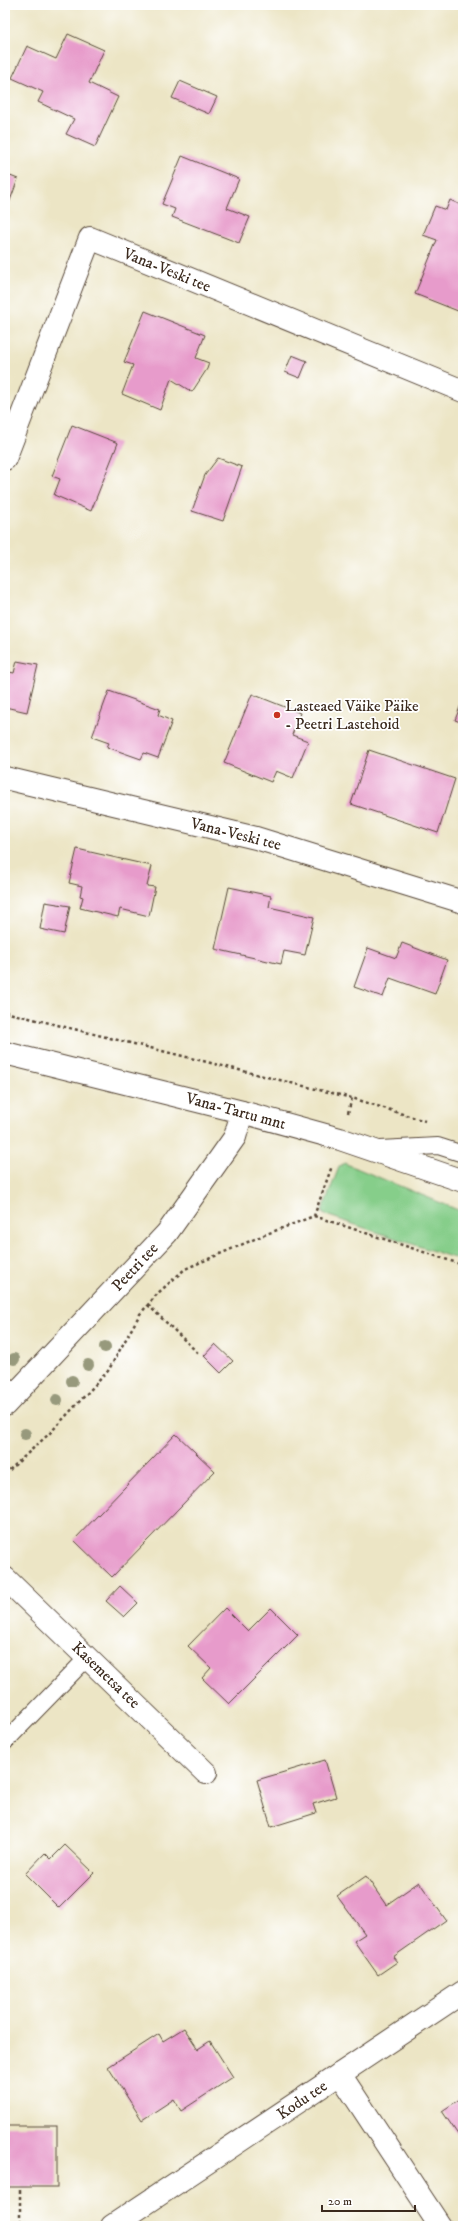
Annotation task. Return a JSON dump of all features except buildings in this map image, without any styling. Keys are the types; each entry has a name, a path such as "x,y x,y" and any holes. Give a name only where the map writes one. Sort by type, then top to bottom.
{"street":[{"name":"Vana-Veski tee","path":"5,459 90,238 463,391"},
{"name":"Vana-Veski tee","path":"5,778 256,838 463,902"},
{"name":"Vana-Tartu mnt","path":"5,1053 242,1112 340,1139 463,1181"},
{"name":"Peetri tee","path":"5,1405 167,1233 235,1137 242,1112"},
{"name":"Kasemetsa tee","path":"5,1578 206,1773"},
{"path":"340,2074 463,1992"},
{"name":"Kodu tee","path":"112,2226 340,2074 440,2226"}],"lane":[{"path":"372,1150 438,1146 463,1154"},
{"path":"5,1742 88,1658"}],"path":[{"path":"5,1012 352,1098 427,1121"},
{"path":"346,1119 352,1098"},
{"path":"314,1216 334,1160"},
{"path":"5,1474 50,1433 108,1371 140,1314 158,1293 185,1269 264,1235 314,1216 463,1265"},
{"path":"148,1305 199,1354"},
{"path":"20,2190 20,2226"}],"green space":[{"path":"344,1163 463,1212 463,1261 323,1214 322,1211 339,1167"}],"place":[{"name":"Lasteaed Väike Päike - Peetri Lastehoid","path":"277,715"}]}
